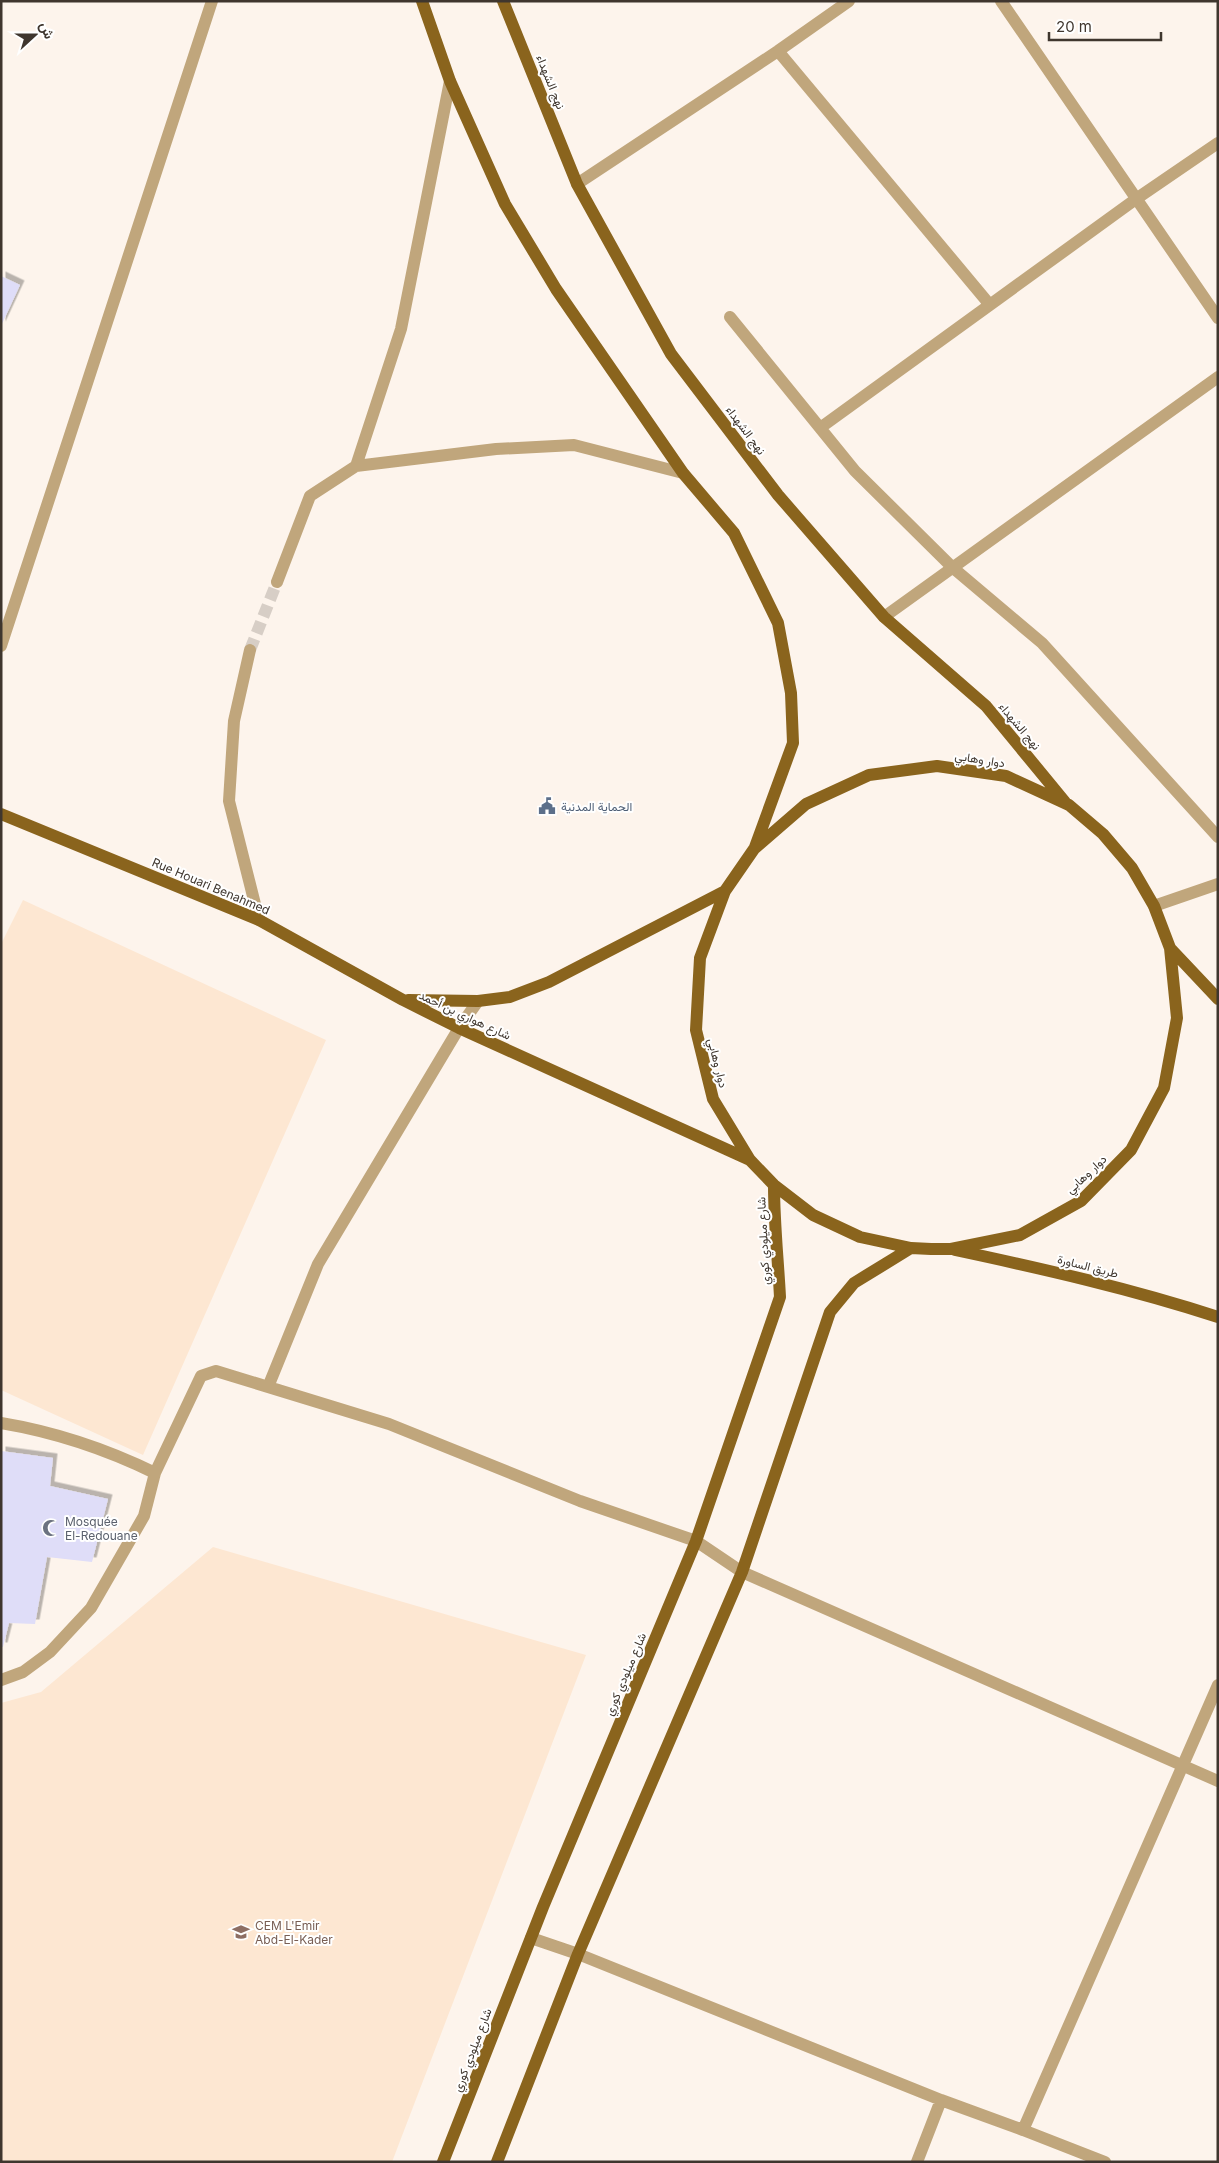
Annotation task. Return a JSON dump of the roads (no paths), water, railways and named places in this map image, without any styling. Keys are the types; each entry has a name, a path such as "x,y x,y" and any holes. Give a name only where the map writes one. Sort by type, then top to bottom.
{"main road":[{"path":"422,1 450,81 505,204 556,289 683,473 734,533 778,623 791,693 792,744 754,849"},
{"name":"نهج الشهداء","path":"503,1 577,184 671,354 778,496 884,617 986,706 1068,806"},
{"name":"دوار وهابي","path":"938,766 1006,776 1068,806 1103,834 1126,861 1154,906 1170,948 1177,1018 1164,1088 1131,1150 1081,1201 1020,1235 950,1249 911,1248 860,1237 813,1215 774,1185 750,1160 713,1099 696,1030 700,958 725,891 754,849 806,804 869,775 938,766"},
{"name":"Rue Houari Benahmed","path":"1,814 259,920 403,1000"},
{"name":"شارع هواري بن أحمد","path":"403,1000 478,1001 510,997 549,982 725,891"},
{"path":"1170,948 1218,999"},
{"name":"شارع هواري بن أحمد","path":"403,1000 459,1028 750,1160"},
{"name":"شارع ميلودي كوري","path":"443,2162 531,1938 696,1541 780,1297 778,1254 774,1224 774,1185"},
{"path":"497,2162 578,1954 742,1572 830,1312 854,1283 911,1248"},
{"name":"طريق الساورة","path":"950,1249 1056,1272 1218,1316"}],"street":[{"path":"1,646 212,1"},
{"path":"577,184 778,51 849,1"},
{"path":"1001,1 1218,318"},
{"path":"778,51 990,305"},
{"path":"356,466 401,329 450,81"},
{"path":"820,428 1136,199 1218,143"},
{"path":"730,317 855,471 952,567 1042,643 1218,837"},
{"path":"884,617 1218,377"},
{"path":"276,582 310,496 356,466 496,449 574,445 683,473"},
{"path":"250,650 234,721 229,801 259,920"},
{"path":"1154,906 1218,884"},
{"path":"268,1387 318,1264 459,1028 478,1001"},
{"path":"1,1680 23,1672 50,1652 91,1608 144,1516 155,1473 201,1376 216,1371 389,1424 580,1501 696,1541 742,1572 1218,1781"},
{"path":"1,1423 38,1429 116,1454 155,1473"},
{"path":"1023,2130 1218,1685"},
{"path":"531,1938 578,1954 941,2100 1105,2162"},
{"path":"917,2162 941,2100"}],"tunnel":[{"path":"250,650 277,582"}],"place":[{"name":"الحماية المدنية","path":"547,806"},
{"name":"Mosquée El-Redouane","path":"51,1528"},
{"name":"CEM L'Emir Abd-El-Kader","path":"241,1932"}]}
